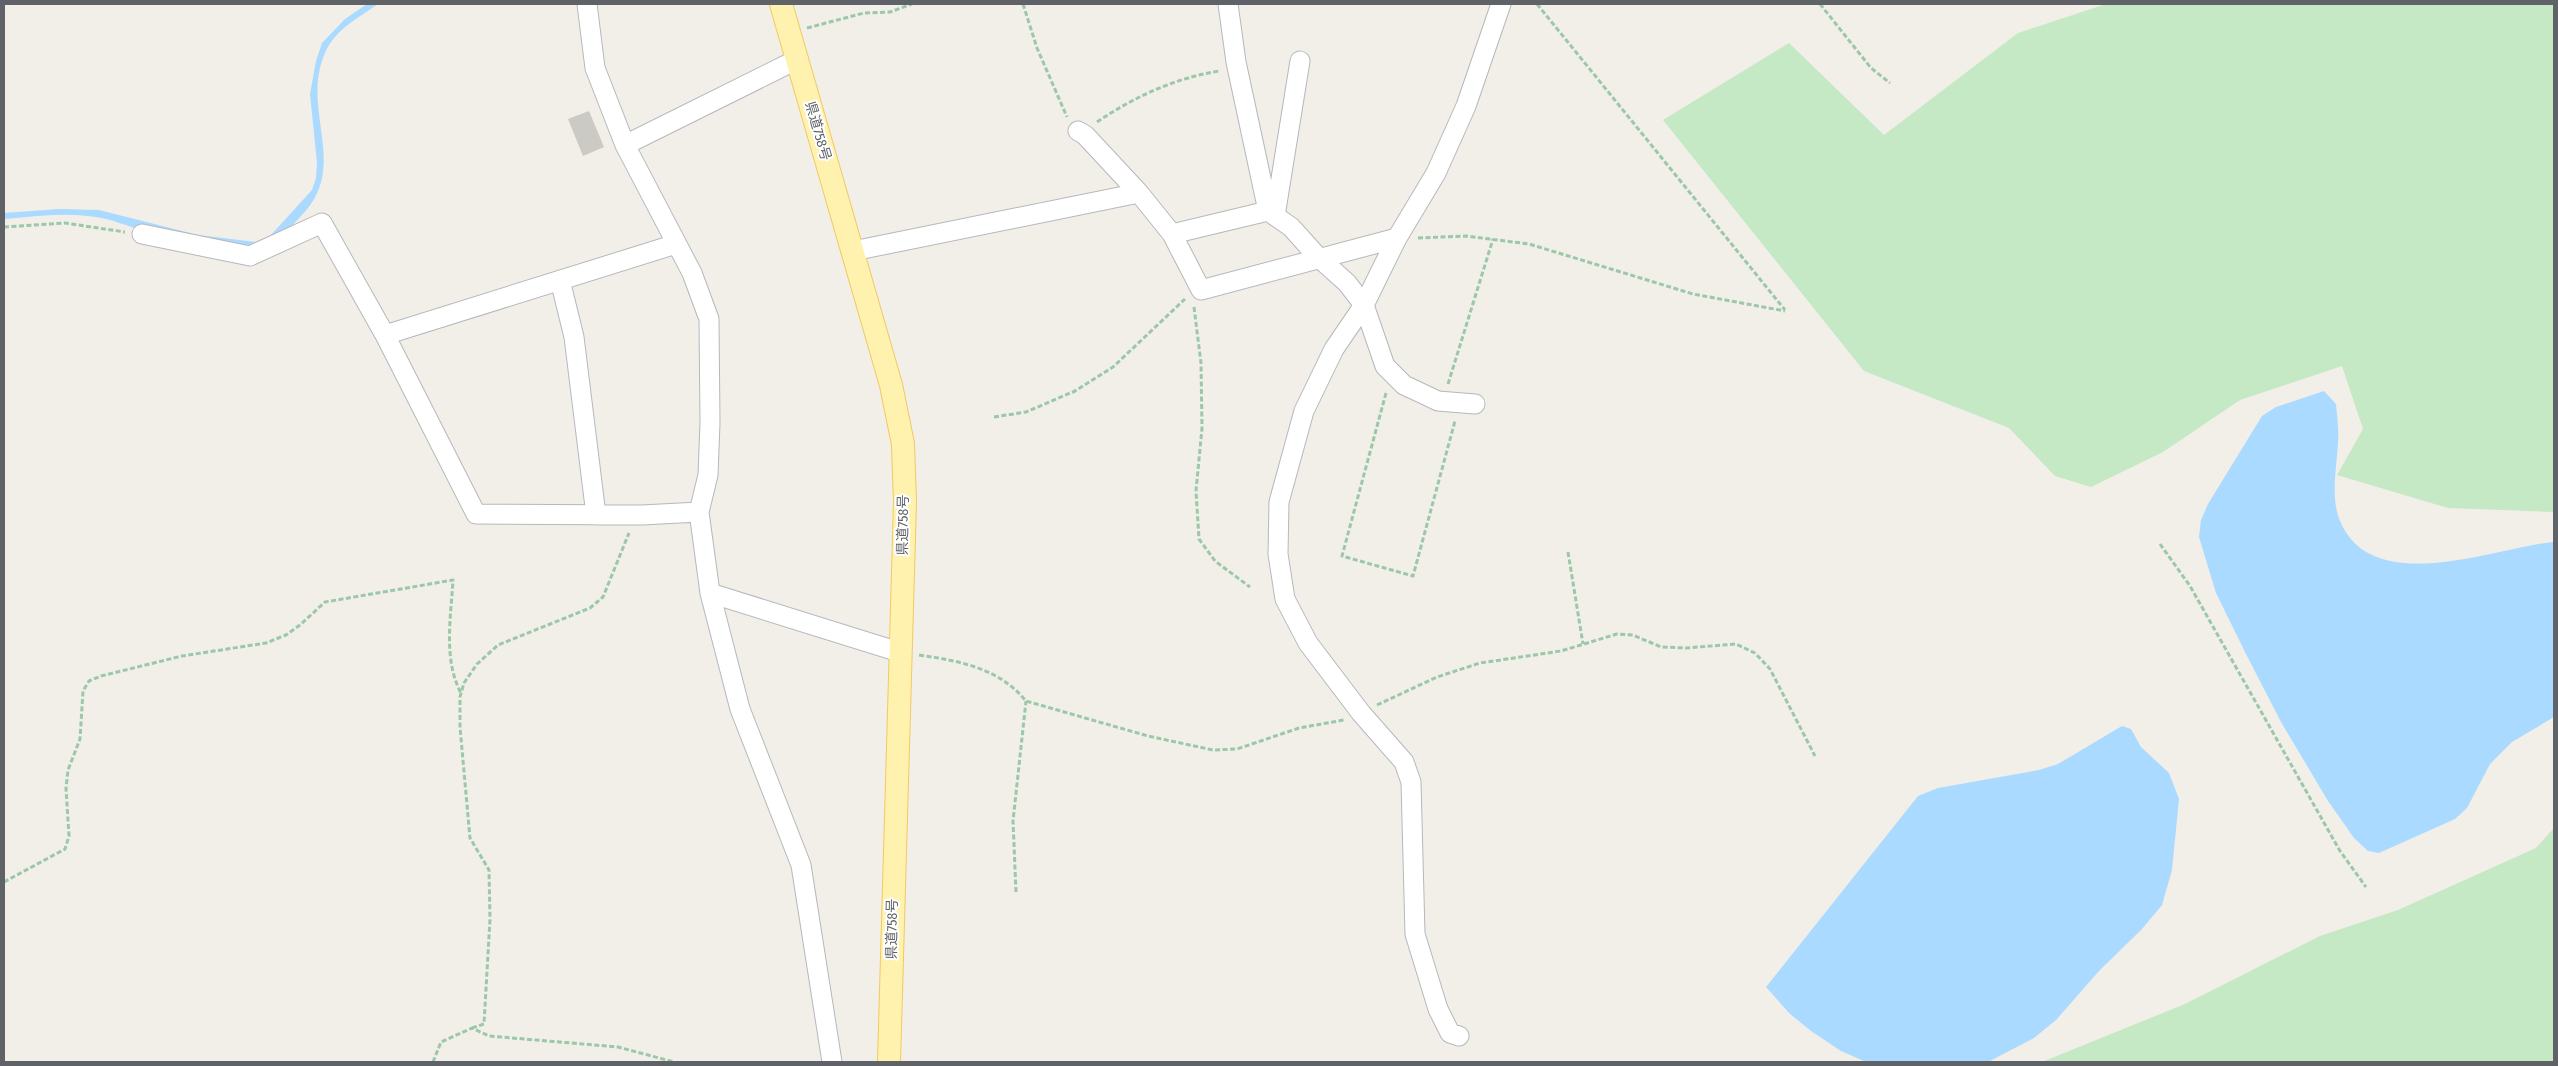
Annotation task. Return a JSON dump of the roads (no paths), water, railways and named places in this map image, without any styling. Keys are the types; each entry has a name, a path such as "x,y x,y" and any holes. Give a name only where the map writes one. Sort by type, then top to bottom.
{"main road":[{"name":"県道758号","path":"781,4 891,385 903,444 905,502 899,652 889,1062"}],"street":[{"path":"587,4 595,68 625,145 692,273 709,319 710,423 708,475 699,512 710,592 740,709 801,864 832,1062"},
{"path":"1228,4 1238,68 1272,214 1290,227 1318,258 1347,283 1364,305 1385,366 1391,373 1404,385 1459,403"},
{"path":"1460,1036 1450,1033 1438,1009 1414,934 1412,782 1404,762 1361,713 1308,643 1284,599 1278,554 1278,511 1304,411 1334,349 1364,305 1397,238 1436,173 1466,106 1501,4"},
{"path":"625,145 798,59"},
{"path":"1272,214 1300,61"},
{"path":"1081,133 1138,193 1172,234 1195,289 1201,290 1397,238"},
{"path":"853,251 1138,193"},
{"path":"1172,234 1272,214"},
{"path":"142,234 250,256 322,223 385,335 476,514 642,515 699,512"},
{"path":"385,335 676,244"},
{"path":"560,280 574,337 596,515"},
{"path":"710,592 899,652"}],"water":[{"path":"367,4 378,4 351,22 339,33 329,45 320,67 317,90 324,154 323,175 316,195 292,226 268,245 254,250 247,250 157,233 106,219 80,215 4,219 4,213 59,209 99,210 198,235 257,242 270,236 312,190 316,178 317,163 310,94 316,61 322,43 345,19"},
{"path":"2324,391 2336,404 2338,437 2335,502 2337,512 2340,521 2356,545 2379,558 2407,563 2437,563 2554,542 2554,717 2512,742 2490,764 2467,808 2455,819 2379,853 2368,851 2354,838 2328,801 2281,722 2216,593 2199,537 2201,520 2208,504 2262,416 2276,407"},
{"path":"2122,726 2131,729 2141,747 2169,773 2179,799 2172,870 2162,905 2142,929 2099,971 2056,1020 2034,1038 1988,1062 1866,1062 1841,1051 1811,1031 1789,1013 1766,987 1918,796 1938,788 2039,770 2058,764"}]}
